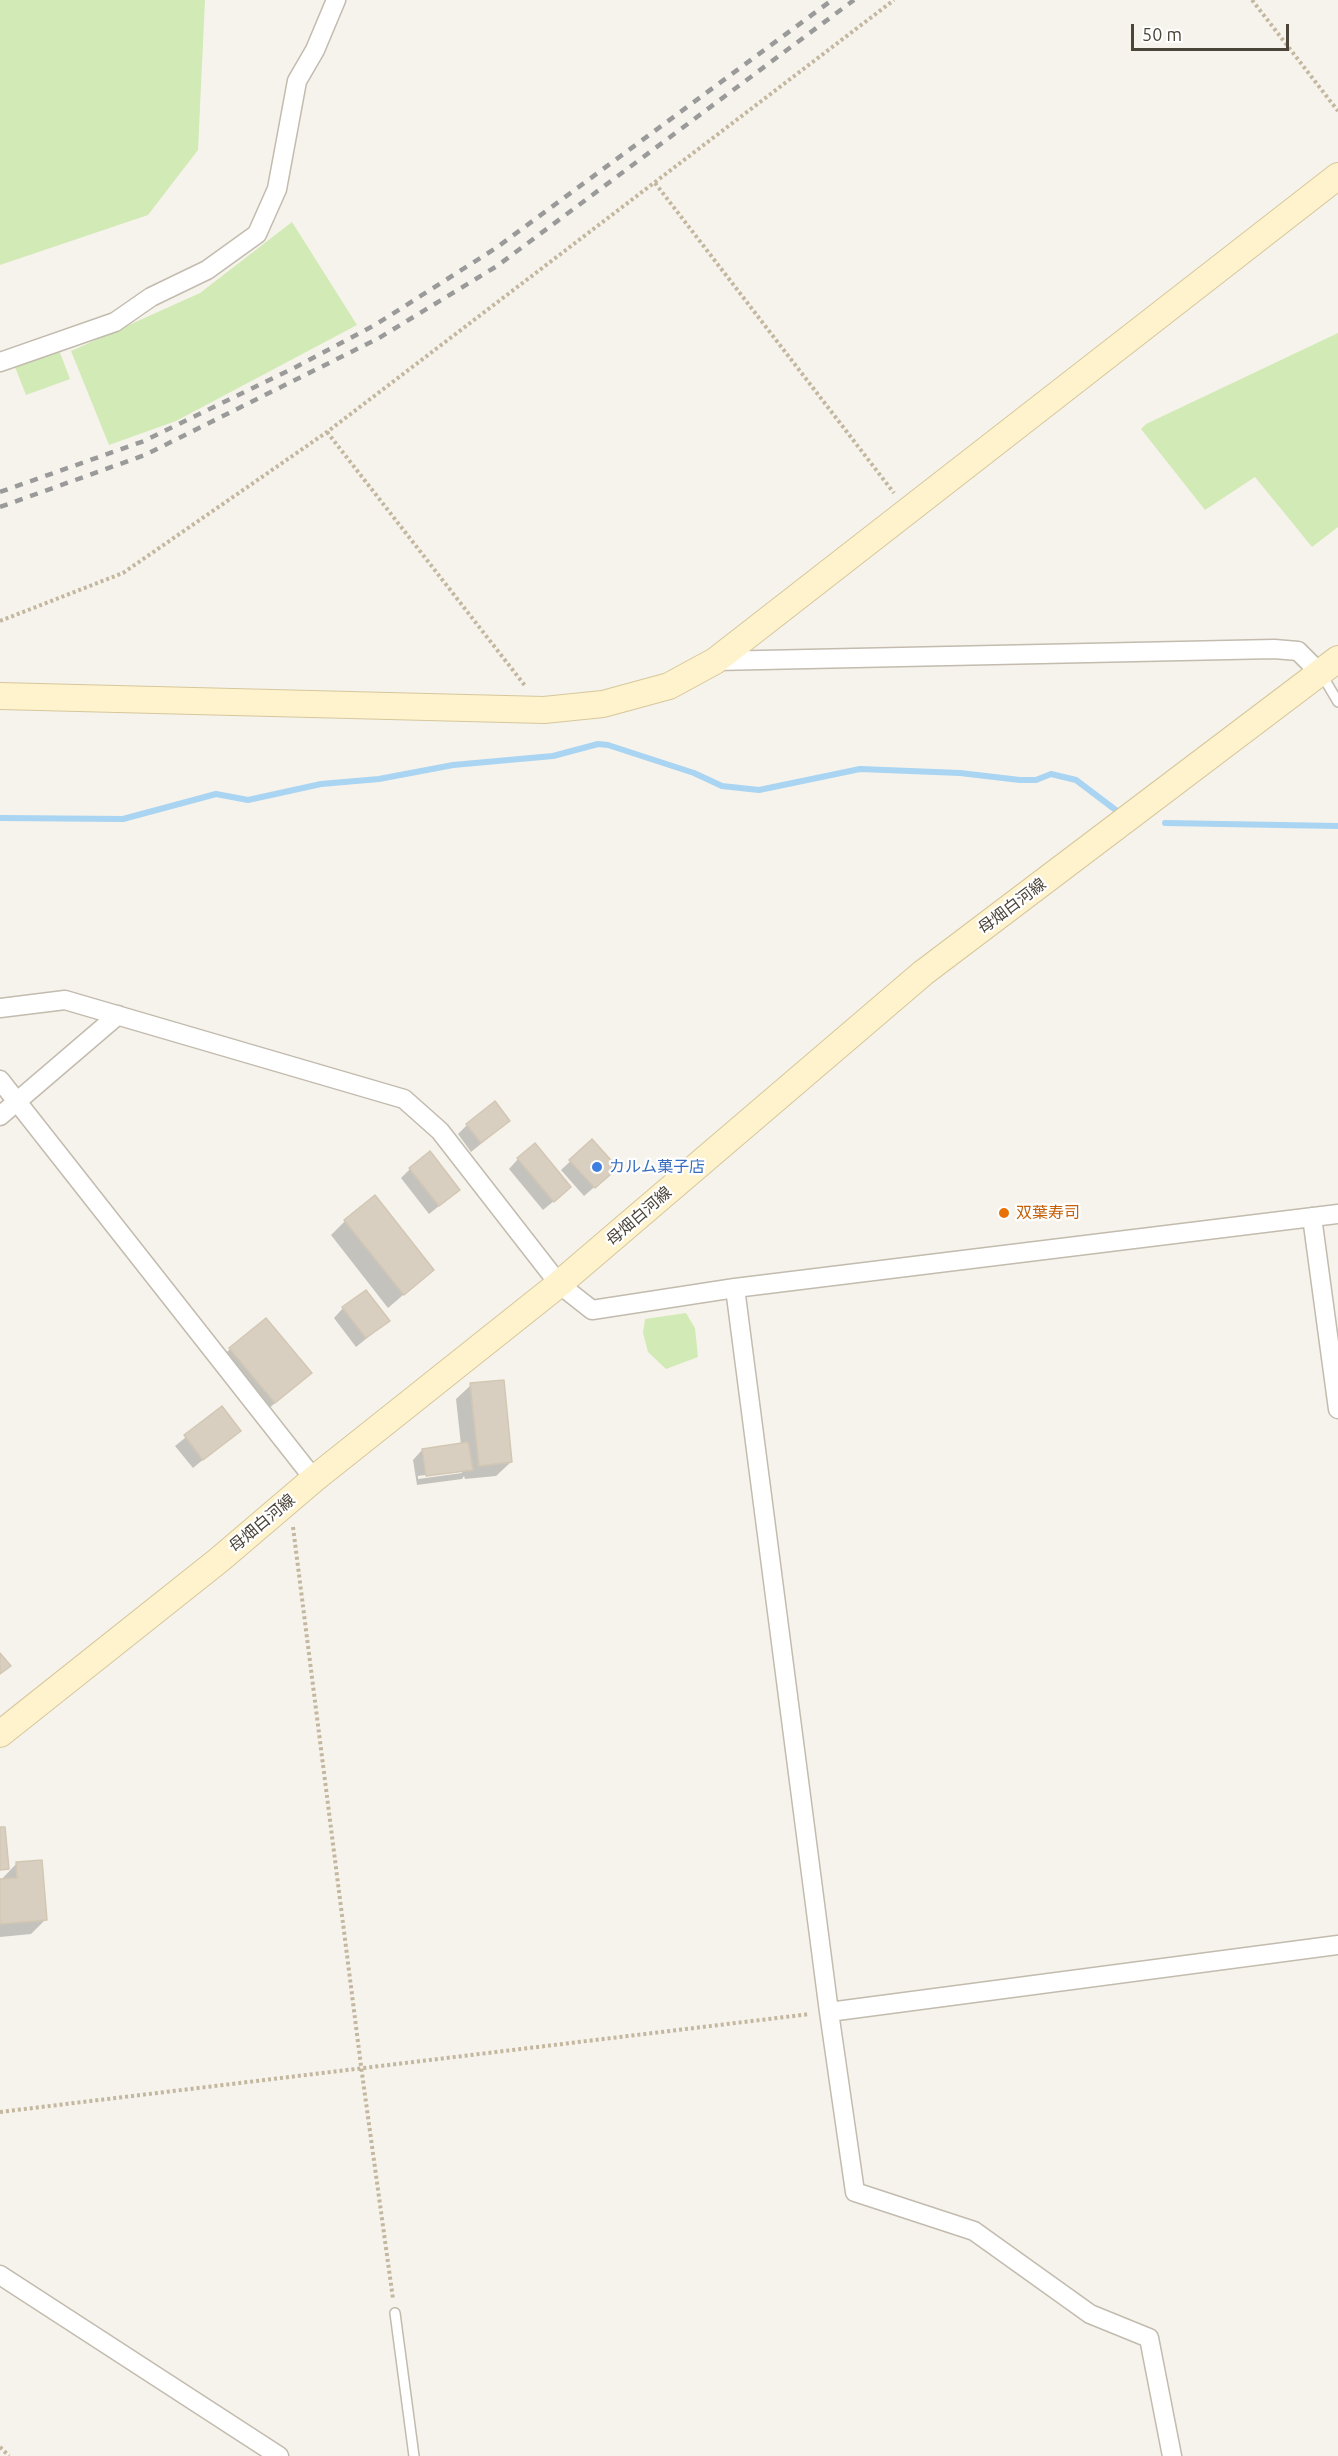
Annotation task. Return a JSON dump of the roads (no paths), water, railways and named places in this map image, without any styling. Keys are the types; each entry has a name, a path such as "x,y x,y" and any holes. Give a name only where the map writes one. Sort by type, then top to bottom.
{"main road":[{"path":"0,696 544,710 603,704 669,686 715,661 1338,176"},
{"name":"母畑白河線","path":"0,1734 559,1284 923,973 1329,666"}],"street":[{"path":"0,362 115,322 151,297 207,270 257,234 277,189 297,81 315,50 336,0"},
{"path":"715,661 1274,649 1298,651 1329,666"},
{"path":"0,1008 65,1000 404,1099 440,1131 559,1284 592,1310 735,1288 1338,1214"},
{"path":"0,1116 118,1016"},
{"path":"0,1080 314,1479"},
{"path":"1312,1217 1338,1408"},
{"path":"735,1288 829,2012 855,2192 974,2231 1090,2314 1149,2338 1172,2456"},
{"path":"829,2012 1338,1945"},
{"path":"0,2275 279,2456"}],"lane":[{"path":"1329,666 1338,702"},
{"path":"395,2313 414,2456"}],"waterway":[{"path":"0,818 123,819 216,794 248,800 321,784 379,779 453,765 553,756 598,744 608,745 694,773 722,786 759,790 860,769 960,773 1020,780 1036,780 1051,774 1076,780 1117,811"},
{"path":"1165,823 1338,826"}],"railway":[{"path":"0,492 144,441 296,367 375,325 496,248 832,0"},
{"path":"0,507 145,455 379,338 497,266 854,0"}],"place":[{"name":"カルム菓子店","path":"597,1167"},
{"name":"双葉寿司","path":"1004,1213"}]}
